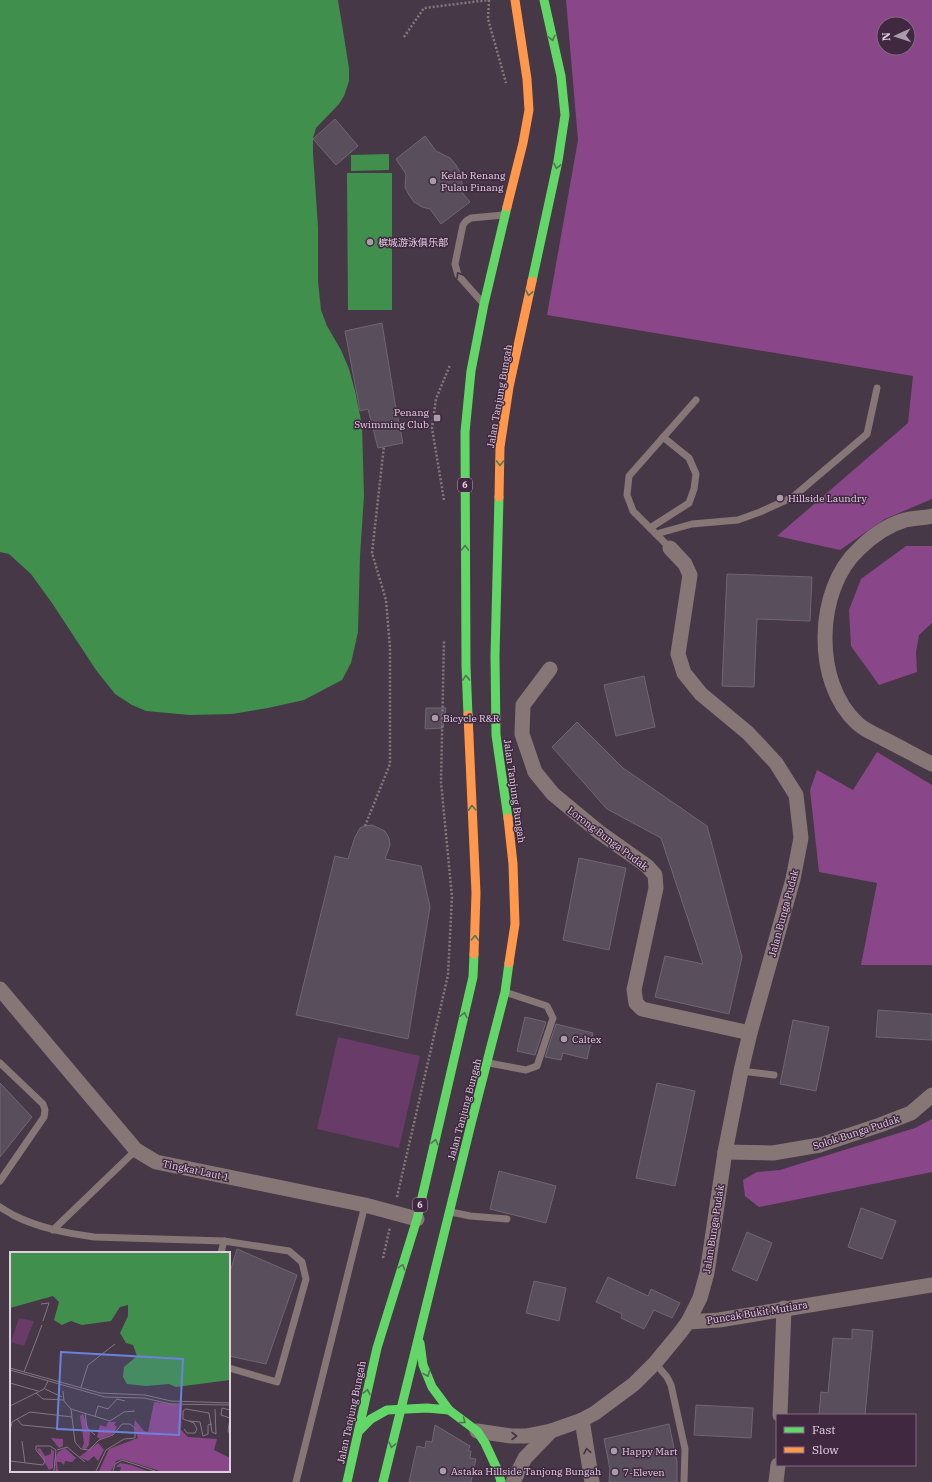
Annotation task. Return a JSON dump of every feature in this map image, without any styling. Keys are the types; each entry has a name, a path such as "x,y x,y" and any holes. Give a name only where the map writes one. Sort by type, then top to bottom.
{"main road":[{"name":"Jalan Tanjung Bungah","path":"347,1482 377,1348 417,1219 473,977 476,894 466,666 464,432 471,371 484,304 524,142 529,110 527,79 515,0"},
{"name":"Jalan Tanjung Bungah","path":"383,1482 470,1124 506,992 515,924 513,864 507,804 496,735 495,656 500,446 509,387 558,161 565,114 561,76 544,0"},
{"path":"419,1336 423,1365 432,1387 449,1410 477,1431 486,1443 498,1470 501,1482"},
{"path":"359,1431 378,1414 387,1410 427,1408 449,1410"}],"street":[{"path":"932,516 905,520 878,533 857,550 846,564 830,598 825,622 824,645 828,669 835,691 847,711 858,724 932,764"},
{"name":"Jalan Bunga Pudak","path":"670,548 685,564 690,575 678,654 684,673 701,694 748,733 776,762 796,795 801,838 793,879 750,1033 741,1071 725,1152 707,1273 700,1298 688,1322"},
{"name":"Lorong Bunga Pudak","path":"550,669 523,705 522,734 535,772 553,794 599,832 647,866 655,875 656,888 634,990 636,1003 642,1009 750,1033"},
{"name":"Tingkat Laut 1","path":"0,988 136,1150 156,1162 365,1205 417,1219"},
{"name":"Solok Bunga Pudak","path":"725,1152 773,1153 820,1145 880,1126 911,1113 932,1095"},
{"name":"Puncak Bukit Mutiara","path":"688,1322 719,1320 784,1308 932,1285"},
{"path":"780,1414 784,1308"},
{"path":"477,1431 511,1436 526,1436 551,1431 582,1420 614,1400 634,1384 655,1363 688,1322"},
{"path":"582,1420 592,1482"},
{"path":"513,1482 525,1458 551,1431"},
{"path":"776,1482 778,1466"}],"lane":[{"path":"484,304 458,275 456,269 455,264 463,225 470,218 506,215"},
{"path":"653,531 692,524 738,520 793,497 867,434 877,388"},
{"path":"670,548 633,511 627,496 629,476 696,400"},
{"path":"653,531 689,503 694,489 696,474 689,458 663,437"},
{"path":"488,1062 526,1070 538,1066 553,1018 547,1006 506,992"},
{"path":"0,1062 43,1104 45,1110 44,1117 0,1181"},
{"path":"741,1071 774,1075"},
{"path":"53,1230 136,1150"},
{"path":"296,1482 365,1205"},
{"path":"0,1207 23,1220 53,1230 94,1237 224,1241 290,1251 302,1262 306,1280 277,1382 230,1368"},
{"path":"449,1212 470,1216 507,1219"},
{"path":"221,1252 224,1241"},
{"path":"655,1363 671,1384 685,1449 684,1482"}],"path":[{"path":"404,37 424,8 488,0 488,19 507,87"},
{"path":"444,503 432,428 436,399 452,363"},
{"path":"365,826 390,764 390,648 386,600 372,553 384,446"},
{"path":"382,1258 448,976 452,897 441,782 444,634"}],"shaded area":[{"path":"0,0 338,0 349,68 349,81 344,96 339,104 316,128 313,138 313,153 318,227 318,281 321,310 327,326 341,350 349,369 362,425 364,496 360,556 358,632 351,663 342,680 304,700 232,714 190,715 146,711 132,705 115,694 96,670 31,574 9,554 0,552"},
{"path":"566,0 932,0 932,499 885,519 840,550 777,536 908,423 913,376 547,315 578,140"},
{"path":"389,154 389,170 351,171 351,155"},
{"name":"槟城游泳俱乐部","path":"347,173 392,173 392,310 348,310"},
{"path":"906,546 932,546 932,623 919,635 916,652 917,672 879,685 851,646 849,610 861,579"},
{"path":"877,752 932,785 932,965 861,965 877,883 819,872 810,790 817,770 853,790"},
{"path":"338,1037 420,1056 399,1148 317,1129"},
{"path":"932,1119 932,1172 759,1207 745,1196 743,1180 757,1172 780,1170 915,1128"}],"building":[{"path":"335,119 358,146 336,165 313,139"},
{"name":"Kelab Renang Pulau Pinang","path":"425,136 436,151 450,158 456,165 461,174 462,184 460,190 470,202 441,224 430,209 422,207 414,202 409,195 405,187 406,174 396,159"},
{"path":"382,323 403,443 378,448 368,409 360,411 345,331"},
{"path":"727,574 812,577 810,621 757,619 754,687 722,686"},
{"path":"644,676 655,727 616,736 604,685"},
{"name":"Bicycle R&R","path":"426,708 446,708 443,728 425,729"},
{"path":"577,722 623,768 707,826 742,957 729,1014 655,997 665,956 703,964 661,838 607,809 552,747"},
{"path":"372,825 385,831 389,838 390,845 385,859 421,866 430,907 408,1039 296,1015 335,856 348,859 355,837 360,828"},
{"path":"579,858 626,868 609,950 563,940"},
{"path":"878,1010 932,1014 932,1040 876,1037"},
{"path":"525,1017 546,1022 535,1055 517,1051"},
{"path":"793,1020 829,1027 816,1091 780,1084"},
{"path":"556,1024 593,1033 587,1059 563,1053 561,1060 545,1057"},
{"path":"0,1083 32,1117 0,1157"},
{"path":"657,1083 695,1091 675,1186 636,1178"},
{"path":"499,1171 556,1186 546,1223 490,1209"},
{"path":"861,1208 896,1221 882,1259 848,1247"},
{"path":"747,1232 772,1243 757,1281 732,1270"},
{"path":"237,1249 297,1275 266,1364 230,1356 230,1272"},
{"path":"608,1277 648,1296 651,1289 680,1303 672,1318 654,1310 644,1329 621,1318 622,1314 596,1302"},
{"path":"534,1281 566,1288 559,1321 526,1313"},
{"path":"852,1329 873,1331 865,1414 819,1414 821,1392 828,1393 833,1338 852,1339"},
{"path":"696,1405 753,1408 751,1438 694,1435"},
{"path":"669,1424 677,1462 677,1482 609,1482 610,1469 604,1439"},
{"name":"Astaka Hillside Tanjong Bungah","path":"435,1425 470,1446 468,1451 471,1451 470,1458 476,1459 471,1482 409,1482 417,1446 425,1448 426,1441 432,1442"}],"traffic: fast":[{"path":"532,281 558,161 565,115 561,76 544,0"},
{"path":"468,715 466,666 465,432 471,371 484,304 507,207"},
{"path":"499,497 495,656 496,735 508,818"},
{"path":"347,1482 377,1348 417,1219 473,977 474,954"},
{"path":"383,1482 505,992 509,963"},
{"path":"420,1343 423,1365 432,1387 449,1410"},
{"path":"359,1431 371,1419 387,1410 427,1408 449,1410 477,1431 485,1443 498,1471 501,1482"}],"traffic: slow":[{"path":"507,207 523,143 529,110 527,79 515,0"},
{"path":"499,497 500,447 509,387 532,281"},
{"path":"468,715 476,893 474,954"},
{"path":"508,818 513,864 515,924 509,963"}],"place":[{"name":"Kelab Renang Pulau Pinang","path":"433,181"},
{"name":"槟城游泳俱乐部","path":"370,242"},
{"name":"Penang Swimming Club","path":"437,418"},
{"name":"Hillside Laundry","path":"780,498"},
{"name":"Bicycle R&R","path":"435,718"},
{"name":"Caltex","path":"564,1039"},
{"name":"Happy Mart","path":"614,1451"},
{"name":"Astaka Hillside Tanjong Bungah","path":"443,1471"},
{"name":"7-Eleven","path":"615,1472"}]}
